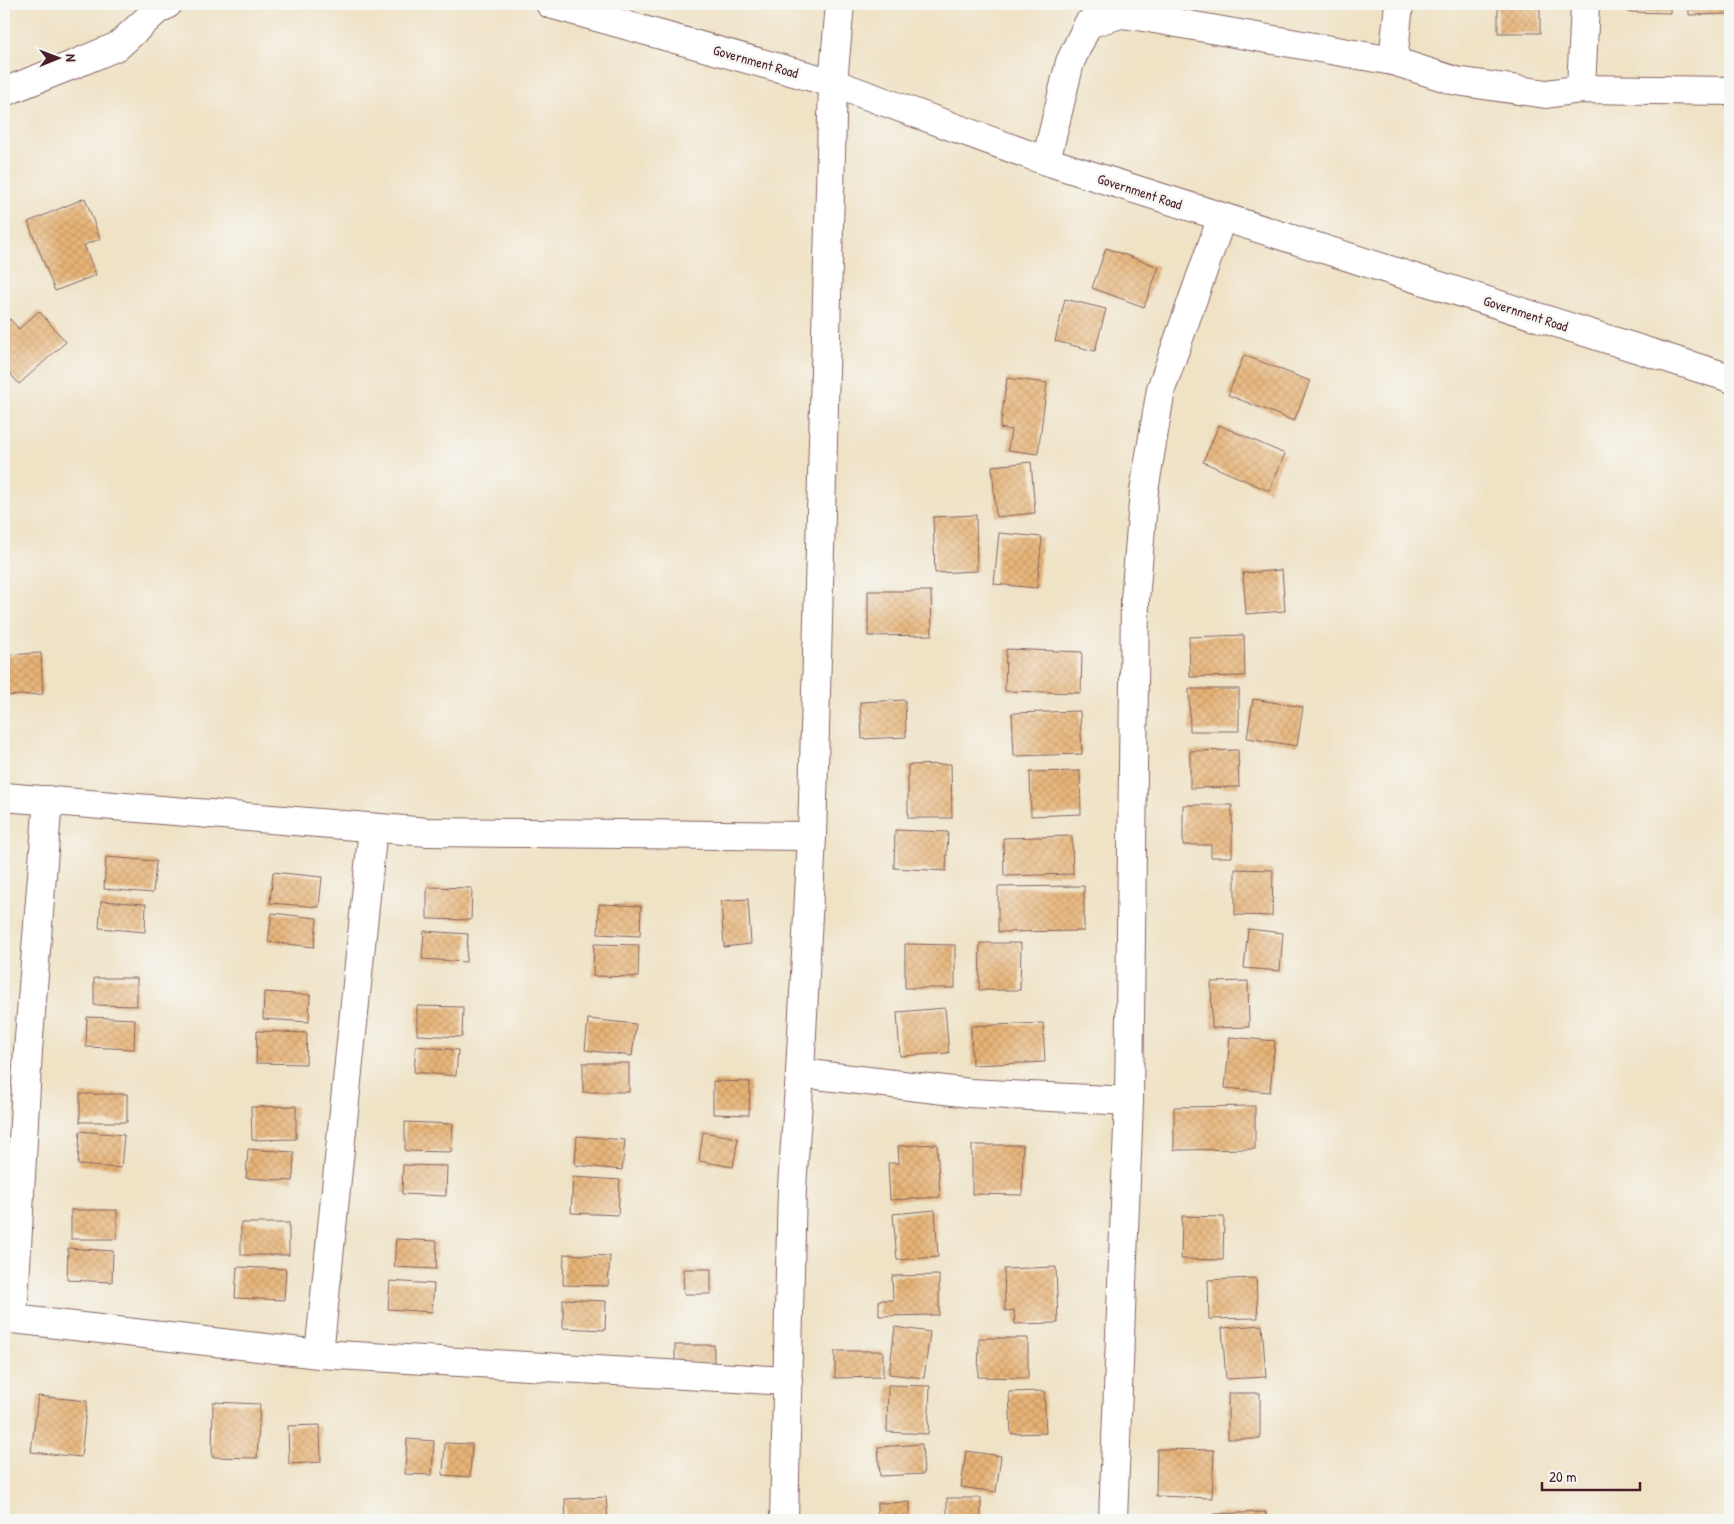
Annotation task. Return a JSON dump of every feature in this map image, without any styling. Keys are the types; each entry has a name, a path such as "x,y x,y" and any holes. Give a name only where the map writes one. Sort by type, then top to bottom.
{"street":[{"path":"4,92 118,46 156,12 168,4"},
{"name":"Government Road","path":"550,4 833,83 1046,161 1730,378"},
{"path":"784,1520 792,1187 800,1073 812,836 833,83 840,4"},
{"path":"1393,61 1399,4"},
{"path":"1582,89 1585,4"},
{"path":"1046,161 1070,62 1088,24 1121,14 1153,18 1393,61 1456,81 1546,94 1582,89 1730,91"},
{"path":"1113,1520 1129,1101 1135,600 1144,491 1161,389 1222,217"},
{"path":"4,796 428,832 812,836"},
{"path":"48,800 8,1318 319,1354 788,1381"},
{"path":"319,1354 372,828"},
{"path":"800,1073 970,1093 1129,1101"}],"building":[{"path":"1498,4 1540,4 1540,33 1498,33"},
{"path":"1628,4 1670,4 1670,13 1628,12"},
{"path":"1689,4 1729,4 1729,14 1689,15"},
{"path":"85,198 100,239 84,245 96,275 55,291 28,222"},
{"path":"1106,248 1159,267 1144,307 1092,288"},
{"path":"1065,299 1106,309 1095,351 1055,341"},
{"path":"39,311 66,342 19,384 4,366 4,325 10,319 19,329"},
{"path":"1244,355 1310,381 1294,421 1228,395"},
{"path":"1007,378 1047,383 1038,454 1008,450 1011,430 1000,428"},
{"path":"1219,425 1285,454 1269,491 1203,462"},
{"path":"1031,462 1035,513 996,517 992,466"},
{"path":"976,515 977,571 935,573 933,517"},
{"path":"999,533 1042,537 1037,588 994,584"},
{"path":"1282,570 1285,611 1246,614 1243,573"},
{"path":"868,591 931,591 932,635 868,636"},
{"path":"1244,635 1245,676 1190,677 1189,637"},
{"path":"1006,649 1082,652 1081,693 1005,691"},
{"path":"41,653 43,694 4,696 4,655"},
{"path":"1189,689 1239,689 1239,731 1190,731"},
{"path":"1253,699 1303,707 1297,746 1247,738"},
{"path":"905,700 906,737 862,739 860,702"},
{"path":"1080,711 1082,754 1014,756 1012,713"},
{"path":"1238,750 1239,787 1190,788 1190,751"},
{"path":"951,764 952,818 908,818 908,765"},
{"path":"1080,771 1081,814 1031,816 1030,772"},
{"path":"1183,805 1232,805 1232,857 1211,857 1211,845 1183,845"},
{"path":"895,830 948,832 946,871 894,868"},
{"path":"1072,836 1073,874 1004,876 1003,838"},
{"path":"106,857 156,861 153,893 104,889"},
{"path":"1235,869 1273,870 1272,916 1235,915"},
{"path":"273,872 322,877 319,907 270,903"},
{"path":"1084,886 1084,931 998,932 998,887"},
{"path":"427,887 472,888 471,920 427,919"},
{"path":"748,899 751,944 724,947 721,901"},
{"path":"101,901 146,904 145,932 99,928"},
{"path":"599,904 641,906 640,936 598,934"},
{"path":"272,913 317,918 314,947 268,942"},
{"path":"1248,929 1283,933 1280,971 1244,968"},
{"path":"424,931 468,934 466,962 422,959"},
{"path":"980,943 1021,943 1020,990 979,990"},
{"path":"594,944 639,945 638,977 593,976"},
{"path":"905,944 955,945 955,988 905,988"},
{"path":"94,978 137,978 137,1006 94,1005"},
{"path":"1248,981 1249,1027 1212,1028 1211,982"},
{"path":"264,992 310,995 309,1022 263,1019"},
{"path":"417,1006 463,1007 462,1037 417,1035"},
{"path":"945,1008 949,1053 900,1056 897,1012"},
{"path":"87,1017 135,1019 134,1049 86,1047"},
{"path":"588,1019 636,1024 632,1056 585,1050"},
{"path":"1043,1023 1045,1062 972,1065 971,1026"},
{"path":"257,1031 307,1033 306,1064 256,1063"},
{"path":"1230,1037 1275,1041 1270,1092 1225,1088"},
{"path":"416,1046 458,1050 456,1076 414,1072"},
{"path":"583,1063 629,1063 629,1092 583,1092"},
{"path":"713,1081 750,1082 749,1115 713,1114"},
{"path":"80,1094 127,1094 127,1122 80,1122"},
{"path":"296,1106 296,1139 252,1140 251,1107"},
{"path":"1255,1106 1255,1149 1174,1150 1174,1107"},
{"path":"405,1122 453,1124 451,1152 405,1151"},
{"path":"80,1131 124,1135 121,1168 78,1165"},
{"path":"703,1132 738,1138 733,1167 699,1161"},
{"path":"577,1136 625,1140 622,1170 575,1165"},
{"path":"937,1144 940,1197 890,1200 888,1163 899,1163 898,1146"},
{"path":"972,1145 1023,1145 1022,1195 972,1194"},
{"path":"248,1149 294,1152 293,1181 246,1178"},
{"path":"403,1165 447,1166 446,1196 402,1194"},
{"path":"573,1177 620,1180 618,1215 571,1213"},
{"path":"71,1210 117,1210 117,1239 71,1239"},
{"path":"935,1210 938,1257 897,1260 893,1214"},
{"path":"1182,1216 1224,1217 1223,1260 1181,1259"},
{"path":"241,1223 289,1223 289,1255 241,1255"},
{"path":"396,1239 437,1241 436,1269 394,1267"},
{"path":"68,1248 113,1251 112,1282 67,1280"},
{"path":"564,1254 610,1256 608,1286 563,1285"},
{"path":"237,1267 286,1269 284,1300 235,1298"},
{"path":"1056,1267 1058,1323 1015,1324 1014,1310 1005,1311 1004,1269"},
{"path":"683,1269 711,1269 711,1294 684,1294"},
{"path":"939,1275 939,1315 879,1316 879,1300 893,1300 892,1276"},
{"path":"1256,1278 1258,1318 1209,1319 1208,1280"},
{"path":"390,1281 434,1284 432,1312 388,1309"},
{"path":"563,1299 606,1301 605,1330 563,1328"},
{"path":"1262,1325 1266,1377 1226,1379 1222,1328"},
{"path":"895,1327 930,1332 924,1378 889,1374"},
{"path":"979,1338 1028,1338 1028,1378 978,1377"},
{"path":"675,1345 714,1345 714,1370 675,1370"},
{"path":"835,1351 883,1351 883,1377 835,1378"},
{"path":"888,1385 930,1386 928,1434 887,1432"},
{"path":"1044,1391 1046,1433 1011,1434 1009,1392"},
{"path":"1228,1393 1260,1393 1260,1439 1228,1439"},
{"path":"38,1396 87,1401 81,1457 31,1452"},
{"path":"213,1402 260,1404 257,1458 212,1457"},
{"path":"320,1425 321,1462 289,1464 288,1426"},
{"path":"407,1439 434,1441 432,1475 405,1474"},
{"path":"445,1443 472,1444 470,1477 443,1475"},
{"path":"922,1444 924,1474 880,1476 878,1447"},
{"path":"1157,1449 1214,1450 1212,1498 1156,1496"},
{"path":"966,1451 1001,1456 996,1492 961,1487"},
{"path":"606,1497 608,1520 566,1520 565,1499"},
{"path":"947,1498 981,1498 981,1520 947,1520"},
{"path":"910,1502 910,1520 877,1520 877,1503"},
{"path":"1266,1512 1266,1520 1215,1520 1214,1514"}]}
